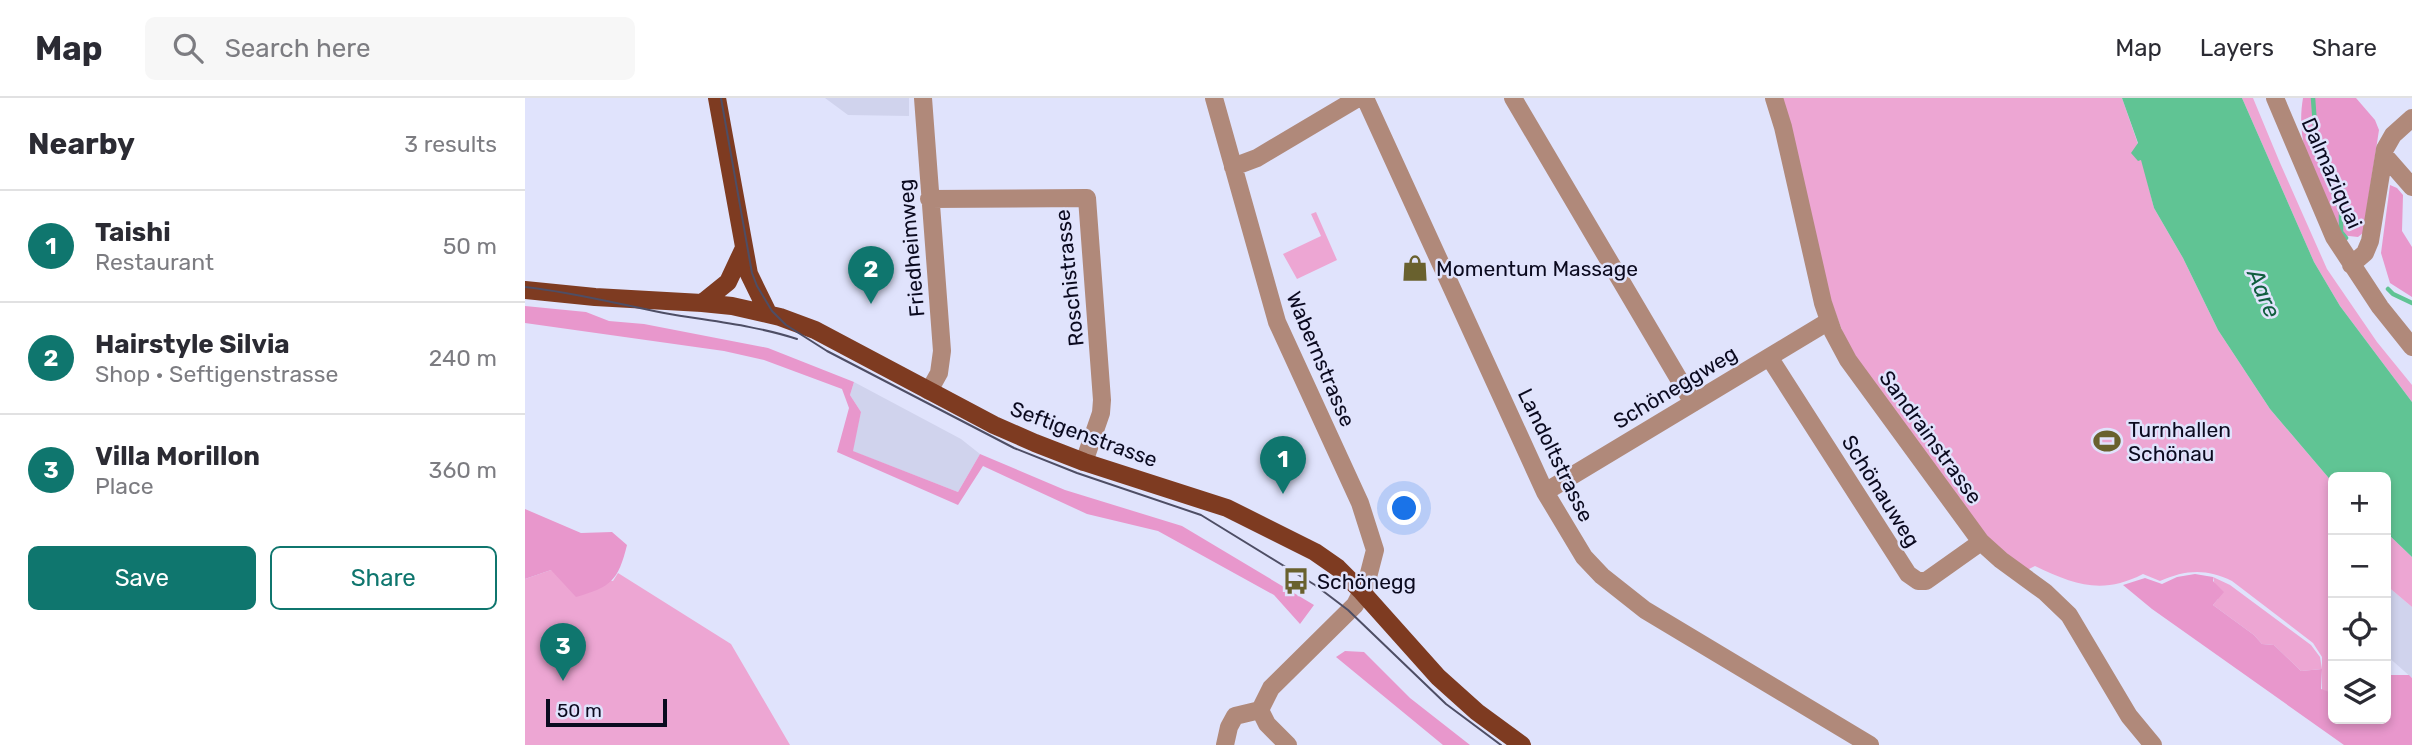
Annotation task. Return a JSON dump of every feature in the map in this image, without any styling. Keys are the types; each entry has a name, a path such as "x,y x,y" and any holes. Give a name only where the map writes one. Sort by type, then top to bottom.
{"main road":[{"path":"717,98 743,250 751,282 768,313"},
{"path":"702,303 725,286 743,250"},
{"name":"Seftigenstrasse","path":"525,290 702,303 768,313 815,330 1009,432 1084,462 1237,513 1323,556 1363,592 1438,677 1477,712 1522,745"}],"street":[{"name":"Friedheimweg","path":"923,98 942,355 939,373 929,391"},
{"name":"Wabernstrasse","path":"1215,98 1277,322 1360,503 1372,537 1375,557 1363,592 1348,614 1271,688 1260,710"},
{"path":"1233,167 1257,158 1358,98"},
{"name":"Landoltstrasse","path":"1365,98 1545,492 1584,557 1625,597 1870,745"},
{"name":"Sandrainstrasse","path":"1774,98 1829,321 1858,376 1981,542 2045,592 2069,615 2122,705 2153,745"},
{"name":"Dalmaziquai","path":"2275,98 2334,237 2395,328 2412,348"},
{"path":"1516,102 1693,403"},
{"path":"2351,265 2365,253 2370,241 2383,155 2393,135 2412,118"},
{"path":"2383,155 2412,187"},
{"name":"Roschistrasse","path":"929,199 1087,198 1102,400 1101,413 1084,462"},
{"name":"Schöneggweg","path":"1545,492 1829,321"},
{"name":"Schönauweg","path":"1769,357 1908,575 1918,581 1926,581 1981,542"},
{"path":"1226,745 1229,727 1235,716 1260,710 1267,723 1288,745"}],"shaded area":[{"path":"825,98 909,98 909,116 848,115"},
{"path":"1782,98 2122,98 2138,144 2154,208 2183,258 2218,330 2270,409 2328,477 2328,692 2322,690 2322,657 2313,643 2232,581 2213,574 2196,572 2160,581 2143,574 2114,584 2089,585 2035,566 2027,570 1994,545 1873,386 1845,338 1831,301"},
{"path":"2242,98 2253,98 2327,269 2377,342 2412,385 2412,402 2340,306 2314,262"},
{"path":"2303,98 2356,98 2375,120 2379,130 2363,233 2358,237 2340,235 2317,185 2302,135"},
{"path":"2390,185 2403,195 2402,231 2412,247 2412,297 2390,283 2381,253"},
{"path":"1316,212 1337,260 1297,279 1283,254 1321,236 1311,214"},
{"path":"525,306 586,312 609,321 644,324 768,348 854,382 850,395 861,412 853,451 958,492 980,454 1065,490 1182,526 1314,605 1300,624 1274,595 1158,531 1087,514 983,466 958,505 837,452 849,408 842,389 764,360 724,351 525,323"},
{"path":"854,382 961,439 980,454 958,492 852,451 861,412 850,395"},
{"path":"525,509 581,533 612,532 627,545 616,575 605,586 576,597 551,570 525,579"},
{"path":"2391,537 2412,557 2412,607 2391,589"},
{"path":"551,570 613,581 618,573 731,644 790,745 525,745 525,579"},
{"path":"2195,574 2213,577 2213,581 2224,592 2213,605 2262,644 2274,645 2301,671 2322,669 2321,689 2328,691 2328,724 2391,724 2391,675 2409,675 2412,678 2412,745 2344,745 2152,609 2123,585 2145,578 2162,584 2177,577"},
{"path":"2213,577 2230,585 2311,645 2320,657 2322,669 2301,671 2274,645 2262,644 2213,605 2218,599"},
{"path":"2391,589 2412,607 2412,678 2391,659"},
{"path":"1345,651 1364,652 1410,698 1470,745 1443,745 1336,657"}],"water":[{"name":"Aare","path":"2122,98 2242,98 2314,262 2340,306 2412,402 2412,557 2391,537 2391,472 2328,472 2328,477 2270,409 2218,330 2183,258 2154,208 2141,160 2138,161 2131,153 2138,143"}],"waterway":[{"path":"2313,98 2317,153 2341,211 2341,232 2346,238"},
{"path":"2388,289 2412,303"}],"tram line":[{"path":"721,98 752,273 772,311 786,325 827,351 1014,448 1077,473 1201,515 1315,585 1348,610 1446,704 1501,745"},
{"path":"525,287 748,327 797,339"}],"place":[{"name":"Momentum Massage","path":"1415,268"},
{"name":"Hairstyle Silvia","path":"871,304"},
{"name":"Turnhallen Schönau","path":"2107,441"},
{"name":"Taishi","path":"1283,494"},
{"name":"Schönegg","path":"1296,581"},
{"name":"Villa Morillon","path":"563,681"}]}
